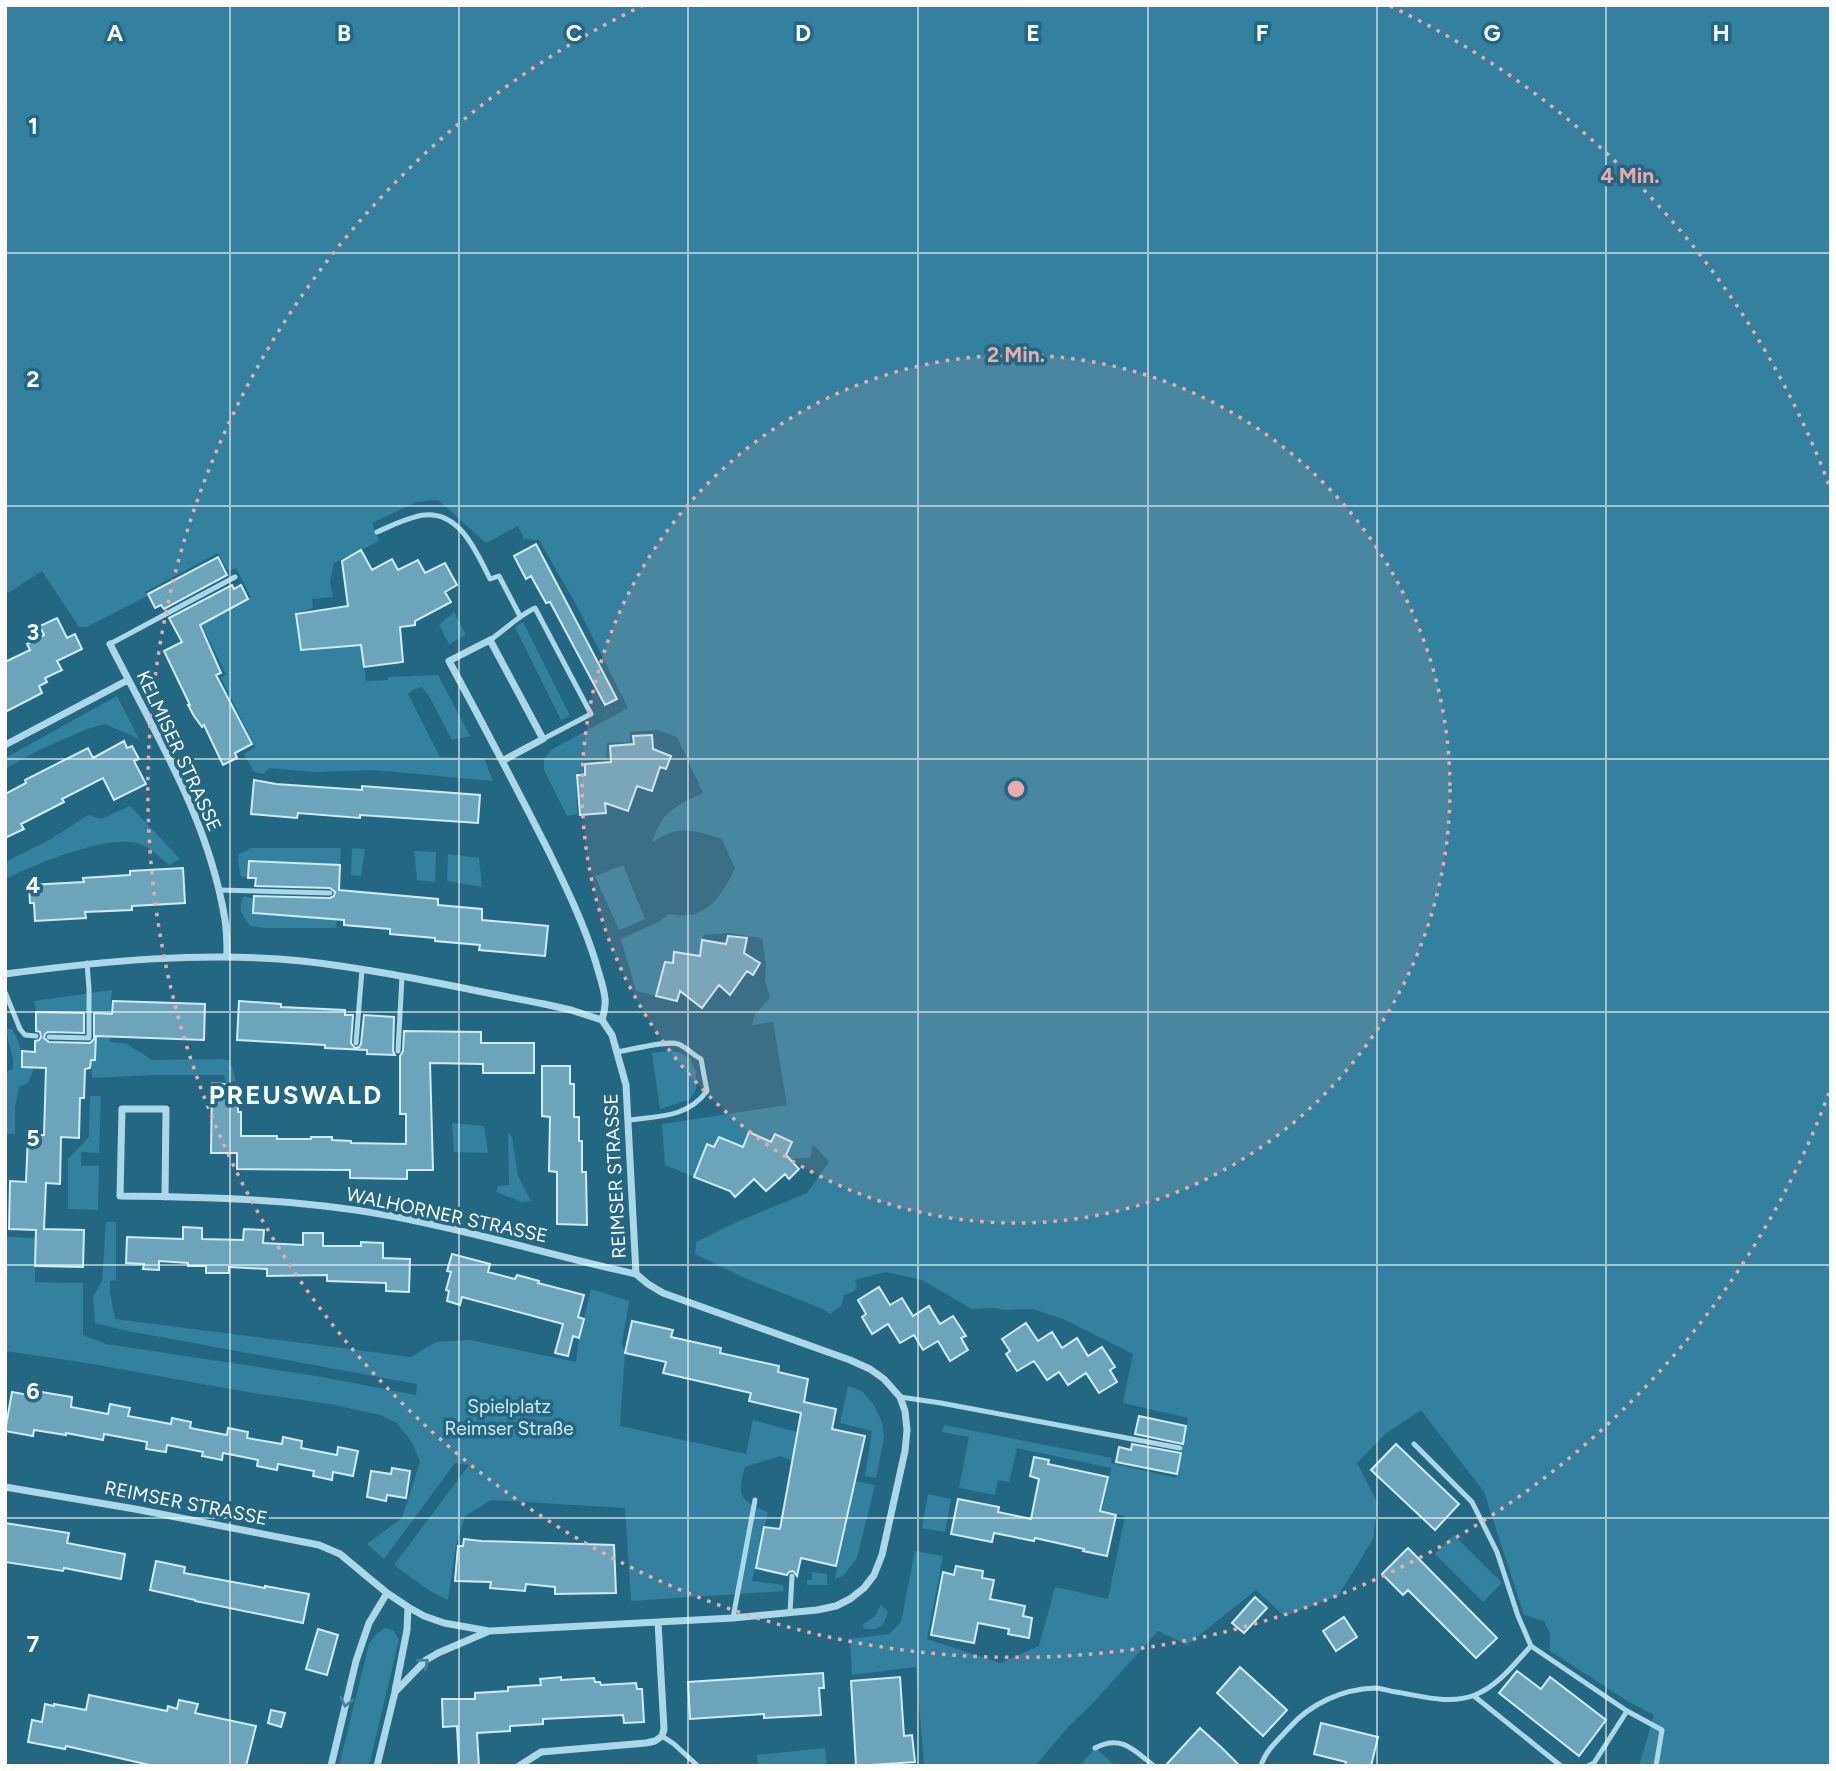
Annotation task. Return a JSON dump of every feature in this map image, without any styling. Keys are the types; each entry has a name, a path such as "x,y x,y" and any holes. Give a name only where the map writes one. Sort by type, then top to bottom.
{"street":[{"path":"5,974 86,963 159,958 227,957 302,961 544,1004 602,1020 606,1003 604,990 590,945 566,886 449,662 490,640 543,739 502,761"},
{"name":"KELMISER STRASSE","path":"110,644 183,786 208,848 225,922 227,957"},
{"path":"5,745 128,680"},
{"name":"REIMSER STRASSE","path":"5,1487 318,1545 340,1554 387,1593 424,1616 444,1623 489,1631 733,1618 817,1610 843,1602 864,1588 874,1575 882,1555 905,1451 907,1430 900,1397 884,1379 870,1369 663,1293 636,1274 626,1085 612,1035 602,1020"},
{"name":"WALHORNER STRASSE","path":"165,1196 166,1109 122,1109 120,1196 251,1200 388,1215 636,1274"},
{"path":"331,1766 356,1661 369,1623 387,1593"},
{"path":"377,1766 395,1692 407,1630 408,1607"},
{"path":"520,1766 541,1752 646,1743 662,1736 664,1729 658,1622"},
{"name":"REIMSER STRASSE","path":"395,1692 426,1660 489,1631"}],"lane":[{"path":"377,532 424,514 454,523 466,535 491,579 499,576 520,616"},
{"path":"110,644 235,577"},
{"path":"490,640 520,616 535,608 591,714 543,739"},
{"path":"219,890 330,892"},
{"path":"49,1037 89,1038 86,963"},
{"path":"356,1043 362,970"},
{"path":"398,1051 402,977"},
{"path":"5,992 20,1029 25,1035 36,1036"},
{"path":"617,1052 668,1043 678,1044 701,1059 707,1091 692,1107 678,1113 628,1120"},
{"path":"900,1397 1180,1448"},
{"path":"1414,1444 1472,1502 1497,1552 1531,1646 1628,1711 1662,1730 1656,1766"},
{"path":"733,1618 755,1500"},
{"path":"790,1613 792,1576"},
{"path":"1261,1766 1264,1756 1301,1715 1319,1703 1342,1694 1375,1688 1436,1699 1458,1700 1474,1696 1491,1688 1531,1646"},
{"path":"1474,1696 1561,1766"},
{"path":"1588,1766 1594,1763 1628,1711"},
{"path":"662,1736 698,1766"},
{"path":"1095,1748 1112,1742 1121,1743 1131,1747 1154,1766"}],"green space":[{"path":"5,5 1831,5 1831,1766 1639,1766 1654,1715 1550,1651 1550,1634 1544,1621 1524,1615 1484,1492 1421,1410 1385,1434 1357,1463 1378,1504 1373,1539 1338,1596 1284,1616 1256,1590 1187,1645 1158,1631 1035,1766 924,1766 916,1667 852,1675 850,1639 889,1634 901,1622 915,1551 943,1556 927,1639 1000,1663 1039,1646 1055,1587 1108,1599 1125,1516 1102,1510 1111,1468 1017,1448 1009,1482 998,1480 995,1495 959,1488 969,1437 942,1432 944,1425 1112,1458 1111,1463 1176,1478 1188,1418 1123,1403 1133,1354 1063,1319 1033,1309 972,1309 922,1280 885,1272 855,1280 857,1287 853,1292 844,1295 841,1306 830,1314 695,1254 696,1242 807,1193 829,1162 813,1144 810,1158 785,1159 792,1142 775,1134 771,1142 749,1133 743,1147 719,1137 714,1147 707,1144 694,1177 665,1165 662,1124 787,1105 773,1022 752,1025 755,1014 770,998 765,981 766,965 762,938 728,933 703,935 700,956 675,952 673,963 665,962 656,996 636,991 621,939 669,914 693,914 702,911 717,898 735,869 722,839 686,830 670,833 652,843 660,824 671,811 703,793 677,737 658,730 630,732 630,742 607,743 606,759 583,761 583,772 576,773 577,814 567,816 544,770 544,759 551,750 628,708 579,610 539,540 524,539 518,526 486,543 438,500 417,502 372,523 379,541 334,563 330,582 333,597 312,599 313,608 296,614 301,650 361,645 366,681 388,680 388,677 438,675 470,736 452,740 422,687 413,690 408,694 440,757 484,758 493,781 374,770 314,772 270,768 263,774 254,772 244,754 255,747 221,678 226,674 201,624 251,597 236,568 228,571 218,553 145,592 147,596 87,627 79,627 42,571 5,595"},
{"path":"454,612 466,635 449,644 439,625"},
{"path":"523,622 570,716 561,720 515,627"},
{"path":"117,696 139,739 105,724 41,749 5,769 5,758"},
{"path":"130,806 180,859 169,865 142,845 112,842 73,852 5,879 5,862 51,839 88,815 101,819"},
{"path":"251,848 341,848 340,865 250,861 248,878 241,877 239,854"},
{"path":"352,848 365,849 361,876 351,875"},
{"path":"414,851 436,852 435,882 417,880"},
{"path":"448,854 479,858 482,887 447,881"},
{"path":"623,865 645,919 619,930 595,876"},
{"path":"244,896 254,899 254,913 337,919 336,928 250,926 241,908"},
{"path":"112,990 110,1042 127,1044 152,1060 230,1061 236,1081 226,1083 224,1075 92,1078 91,1060 95,1060 94,1014 36,1012 34,1001"},
{"path":"5,1029 12,1029 17,1039 22,1067 34,1068 28,1083 19,1087 15,1107 15,1134 5,1134 5,1072 13,1069 13,1059"},
{"path":"652,1053 681,1053 691,1060 696,1072 696,1090 689,1100 660,1109"},
{"path":"90,1096 101,1096 99,1153 81,1152 81,1166 99,1166 98,1210 68,1209 68,1159 89,1137"},
{"path":"452,1123 484,1126 488,1153 454,1152"},
{"path":"508,1133 512,1137 518,1176 531,1201 522,1202 496,1192 498,1186 509,1185"},
{"name":"Spielplatz Reimser Straße","path":"106,1222 116,1222 116,1280 110,1281 115,1319 411,1357 436,1342 470,1340 576,1362 591,1289 629,1301 622,1344 625,1353 620,1426 746,1454 753,1420 797,1432 793,1461 780,1456 745,1467 741,1484 746,1500 768,1512 752,1581 783,1585 784,1591 631,1601 625,1508 491,1500 465,1516 456,1545 448,1600 430,1591 394,1565 469,1465 455,1463 384,1559 367,1544 402,1518 420,1462 413,1444 397,1423 380,1415 330,1404 5,1351 5,1237 36,1238 35,1282 83,1283 83,1335 106,1344 316,1376 416,1395 417,1384 95,1323 93,1297 102,1281"},
{"path":"848,1386 862,1391 874,1405 882,1422 884,1438 876,1478 865,1476 872,1431 840,1423"},
{"path":"855,1481 875,1485 857,1558 843,1576 835,1579"},
{"path":"928,1494 951,1499 945,1532 922,1528"},
{"path":"1454,1535 1502,1583 1483,1602 1435,1554"},
{"path":"812,1572 827,1574 827,1585 807,1585 807,1580 812,1580"},
{"path":"881,1605 888,1612 883,1625 875,1629 865,1629 862,1625 875,1616"},
{"path":"385,1628 394,1631 399,1639 369,1766 339,1766 369,1644 377,1633"},
{"path":"825,1748 827,1766 758,1766 757,1755"},
{"path":"1095,1748 1116,1766 1080,1766"}],"building":[{"path":"536,544 617,699 605,705 550,602 546,603 531,576 526,579 514,556"},
{"path":"361,550 372,570 392,559 398,570 418,560 425,573 445,563 457,585 445,592 451,602 415,621 415,625 400,627 403,662 364,667 361,645 301,650 296,614 348,606 342,561"},
{"path":"218,557 227,575 164,609 161,605 155,608 148,594"},
{"path":"232,585 234,589 241,585 248,599 200,625 221,673 216,675 252,744 235,753 237,758 223,765 204,725 202,727 188,705 164,651 182,642 169,618"},
{"path":"57,618 67,638 75,634 82,649 57,661 62,670 45,678 47,682 39,686 42,693 5,712 5,662 30,650 27,644 44,635 40,626"},
{"path":"652,735 653,749 671,756 666,769 660,767 652,791 637,786 628,811 605,803 606,813 580,815 577,775 585,775 585,764 611,762 610,746 634,744 633,736"},
{"path":"124,741 127,748 132,746 139,759 134,761 146,784 114,800 103,778 21,824 24,829 5,838 5,794 26,783 25,780 88,748 93,758"},
{"path":"254,780 362,790 362,786 480,795 478,823 360,815 360,818 298,813 297,818 251,814"},
{"path":"249,861 340,865 339,890 438,899 438,905 482,909 482,920 548,926 545,956 479,950 480,945 390,934 390,929 344,925 344,920 253,913 254,896 330,898 335,892 330,888 255,886 256,878 248,878"},
{"path":"183,868 185,903 132,906 132,910 85,912 86,918 35,921 29,885 84,882 83,878 130,875 130,871"},
{"path":"728,936 747,938 744,953 760,963 753,975 747,971 730,995 719,985 702,1008 680,991 677,1001 656,996 665,962 673,963 674,952 700,956 702,940 726,944"},
{"path":"113,1001 205,1004 204,1040 96,1036 95,1060 91,1060 90,1068 85,1069 84,1098 80,1098 79,1138 61,1137 60,1184 46,1183 44,1229 84,1230 83,1267 35,1266 36,1230 9,1229 10,1181 26,1182 28,1135 44,1135 46,1068 22,1067 22,1051 35,1052 35,1041 41,1037 40,1032 36,1031 36,1012 84,1013 84,1033 48,1032 44,1038 49,1042 90,1043 94,1039 94,1013 112,1014"},
{"path":"239,1001 281,1004 281,1007 345,1010 345,1015 353,1015 351,1043 355,1048 361,1044 364,1015 394,1017 395,1055 367,1054 367,1050 325,1048 325,1045 237,1040"},
{"path":"404,1031 481,1032 481,1043 534,1043 534,1073 483,1073 483,1064 430,1063 433,1170 407,1170 407,1179 350,1178 350,1170 237,1169 237,1153 211,1153 212,1083 238,1085 241,1136 277,1136 277,1139 332,1137 332,1140 351,1143 406,1144 406,1114 400,1114 400,1056 403,1051"},
{"path":"542,1066 570,1066 570,1084 574,1084 574,1117 579,1117 579,1141 582,1141 582,1172 586,1172 587,1225 557,1224 557,1172 549,1171 550,1117 542,1116"},
{"path":"749,1132 771,1142 775,1134 792,1142 786,1155 799,1169 789,1179 785,1174 766,1191 754,1179 735,1197 730,1191 694,1177 707,1144 714,1147 719,1137 743,1147"},
{"path":"183,1227 202,1228 202,1239 243,1240 244,1229 264,1230 263,1243 303,1245 303,1233 323,1233 323,1246 383,1243 383,1258 410,1259 409,1292 386,1291 386,1283 327,1281 327,1275 267,1276 267,1269 229,1267 229,1273 206,1273 206,1266 188,1266 188,1263 159,1261 159,1270 143,1269 144,1264 126,1263 127,1237 183,1239"},
{"path":"452,1254 490,1264 488,1272 515,1279 517,1275 584,1295 578,1317 584,1319 579,1338 573,1336 568,1356 555,1353 563,1324 462,1297 460,1305 447,1301 449,1291 446,1290 451,1272 447,1271"},
{"path":"879,1287 890,1305 902,1298 913,1316 929,1306 940,1324 953,1316 966,1336 961,1338 968,1350 950,1361 938,1341 923,1350 914,1335 900,1343 888,1324 872,1334 862,1317 866,1314 858,1300"},
{"path":"632,1321 673,1330 671,1337 721,1348 720,1353 779,1366 778,1372 808,1379 804,1402 836,1409 832,1429 865,1436 836,1566 801,1558 797,1576 793,1571 787,1575 756,1568 764,1527 780,1529 801,1413 749,1401 751,1393 663,1373 666,1362 625,1353"},
{"path":"1026,1323 1038,1341 1052,1332 1062,1348 1077,1338 1088,1356 1102,1347 1115,1367 1110,1370 1117,1382 1099,1393 1086,1373 1068,1385 1059,1372 1047,1380 1034,1361 1017,1371 1006,1354 1010,1351 1002,1339"},
{"path":"12,1392 40,1397 41,1392 72,1397 71,1407 108,1414 110,1404 130,1408 128,1416 171,1424 172,1418 191,1422 190,1428 227,1435 228,1428 248,1432 247,1438 282,1444 283,1437 302,1441 301,1448 337,1455 338,1447 358,1451 353,1476 333,1472 332,1480 313,1476 314,1471 278,1464 277,1470 257,1466 258,1460 223,1453 222,1460 202,1456 203,1452 167,1445 166,1452 146,1449 147,1442 104,1434 103,1440 34,1430 33,1436 5,1431"},
{"path":"1139,1416 1186,1426 1183,1444 1135,1434"},
{"path":"1132,1444 1181,1453 1177,1474 1116,1462 1119,1447 1131,1450"},
{"path":"1396,1444 1459,1504 1435,1530 1371,1470"},
{"path":"1034,1457 1049,1460 1048,1464 1108,1477 1100,1511 1116,1515 1107,1556 1035,1538 1034,1541 994,1533 992,1542 951,1534 958,1499 999,1507 998,1512 1031,1519 1039,1479 1030,1476"},
{"path":"392,1468 410,1471 406,1498 387,1495 386,1501 367,1497 371,1471 391,1474"},
{"path":"5,1523 69,1533 67,1543 125,1554 121,1579 64,1568 63,1571 5,1562"},
{"path":"464,1539 614,1545 616,1593 555,1594 555,1587 526,1584 525,1591 490,1588 491,1582 455,1581 458,1546 463,1546"},
{"path":"1408,1548 1497,1638 1476,1658 1408,1590 1403,1595 1382,1574"},
{"path":"156,1561 185,1567 184,1573 309,1594 303,1623 150,1590"},
{"path":"956,1566 983,1571 982,1578 994,1580 990,1599 1025,1606 1023,1616 1032,1618 1029,1638 1008,1634 1009,1629 978,1623 974,1643 931,1635 943,1572 954,1575"},
{"path":"1255,1597 1267,1608 1244,1633 1232,1623"},
{"path":"1344,1617 1357,1637 1336,1651 1323,1631"},
{"path":"318,1629 338,1635 327,1675 306,1669"},
{"path":"1240,1667 1287,1710 1263,1736 1217,1693"},
{"path":"1517,1671 1541,1689 1550,1677 1606,1720 1579,1756 1499,1693"},
{"path":"823,1673 824,1688 819,1688 821,1715 764,1718 764,1714 690,1719 688,1682"},
{"path":"561,1677 561,1680 594,1678 595,1682 600,1682 601,1685 636,1683 637,1689 642,1689 644,1722 624,1723 623,1715 543,1719 543,1724 510,1726 510,1731 477,1733 479,1766 459,1766 457,1726 443,1727 442,1699 475,1699 475,1693 541,1685 540,1679"},
{"path":"900,1677 904,1736 912,1735 915,1762 856,1766 851,1681"},
{"path":"89,1695 167,1711 168,1706 177,1709 179,1700 198,1704 195,1713 256,1726 246,1766 154,1766 66,1746 65,1749 28,1742 32,1720 42,1722 45,1704 86,1710"},
{"path":"271,1710 285,1713 281,1727 268,1723"},
{"path":"1321,1723 1378,1737 1371,1766 1345,1766 1346,1762 1314,1754"},
{"path":"1200,1728 1221,1747 1240,1766 1165,1766"}],"district":[{"name":"PREUSWALD","path":"296,1095"}]}
